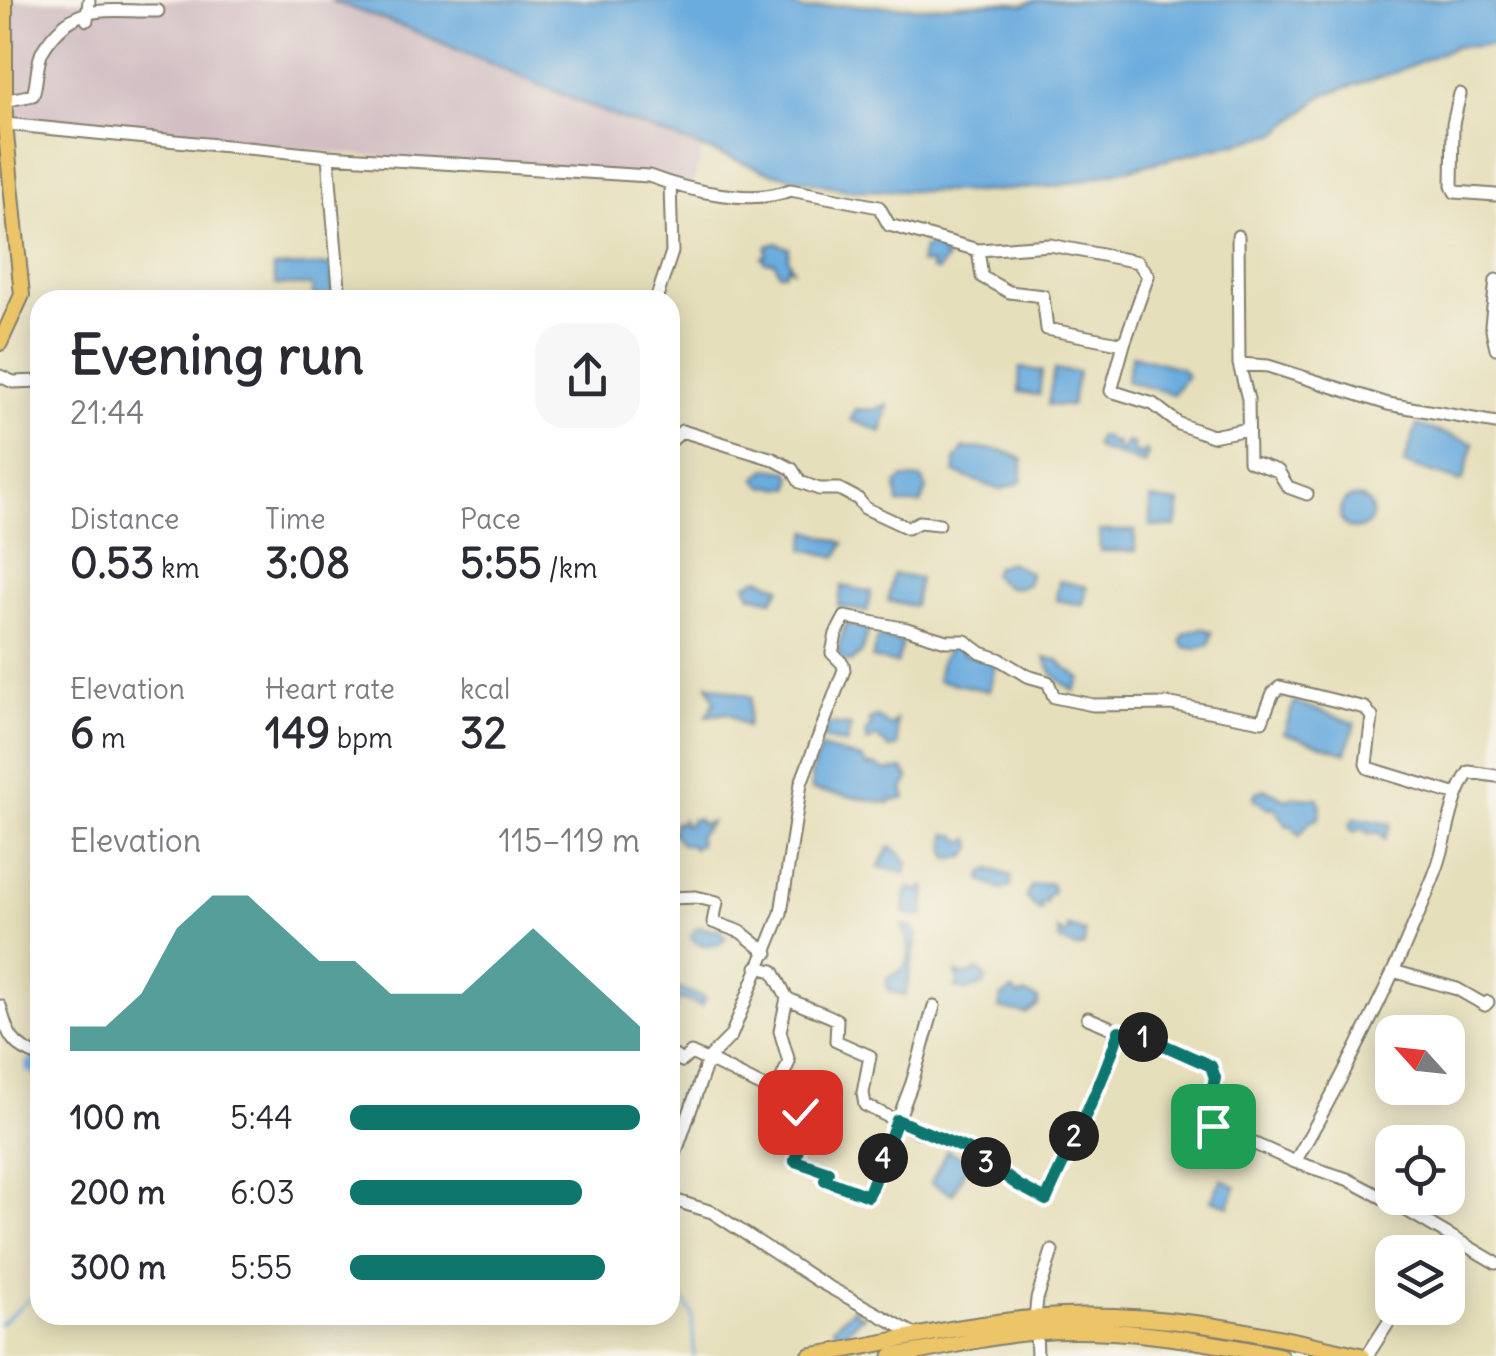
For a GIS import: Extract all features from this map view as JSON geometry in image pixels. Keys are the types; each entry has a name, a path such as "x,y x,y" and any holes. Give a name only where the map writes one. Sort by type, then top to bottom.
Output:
{"highway":[{"path":"892,1356 1036,1325 1187,1322 1365,1356"},
{"path":"1036,1325 1190,1338 1280,1356"},
{"path":"810,1356 923,1348"}],"main road":[{"path":"0,344 22,294 6,184 1,71 4,0"}],"street":[{"path":"4,101 33,95 41,52 74,14 88,9 158,11"},
{"path":"1460,94 1453,124 1454,192 1496,196"},
{"path":"5,124 328,156 648,176 670,184 734,195 778,195 790,190 878,206 889,225 978,250 1050,245 1138,262 1148,276 1111,391 1153,404 1179,424 1212,436 1248,429"},
{"path":"328,156 339,290"},
{"path":"659,290 672,252 670,184"},
{"path":"1238,236 1239,364 1248,399 1249,461 1278,471 1288,486 1307,494"},
{"path":"978,250 982,277 1009,292 1043,296 1047,329 1124,344"},
{"path":"1496,280 1491,326 1496,348"},
{"path":"1239,364 1268,366 1388,404 1496,423"},
{"path":"0,376 13,382 30,381"},
{"path":"680,434 740,448 792,469 800,482 819,489 839,489 858,498 865,508 908,528 919,522 939,524"},
{"path":"680,1141 707,1062 731,1036 781,913 801,783 844,670 832,654 845,617 850,615 946,642 965,641 1007,666 1048,682 1054,697 1094,705 1171,704 1262,721 1272,694 1280,687 1365,708 1372,718 1368,768 1457,795"},
{"path":"1296,1162 1335,1092 1393,971 1437,870 1457,795 1469,772 1496,776"},
{"path":"680,898 716,902 713,922 741,932 767,953"},
{"path":"757,966 774,971 787,998 812,1012 834,1017 836,1041 870,1056 862,1093 865,1105 969,1150 1046,1200 1078,1126 1104,1079 1119,1031"},
{"path":"1393,971 1457,990 1485,1005 1488,1002"},
{"path":"775,1093 788,1062 780,1032 787,998"},
{"path":"0,1006 12,1042 30,1052"},
{"path":"680,1060 690,1053 775,1093 782,1104 804,1116 795,1161 822,1169 828,1172 825,1180 868,1196 912,1083 934,1006"},
{"path":"1088,1018 1211,1066 1215,1078 1206,1122 1347,1180 1446,1235"},
{"path":"680,1202 712,1212 923,1348"},
{"path":"1465,1246 1496,1263"},
{"path":"1037,1356 1036,1299 1052,1251"},
{"path":"1365,1356 1386,1325"},
{"path":"1190,1338 1196,1356"}],"shaded area":[{"path":"13,0 329,0 407,28 613,116 704,148 691,191 657,174 612,179 7,121"}],"water":[{"path":"329,0 777,0 807,11 851,5 1023,5 1038,0 1496,0 1496,45 1454,47 1396,72 1325,94 1278,133 1058,186 976,192 848,190 769,172 613,116 407,28"},
{"path":"776,243 789,248 788,258 794,271 789,266 779,273 775,262 765,262 762,257 767,246"},
{"path":"936,245 946,259 938,271 931,270 932,264 920,263 923,248"},
{"path":"332,265 333,290 313,290 312,285 276,285 273,267"},
{"path":"1132,355 1181,368 1187,376 1173,394 1126,381"},
{"path":"1020,368 1042,371 1039,395 1019,392"},
{"path":"1054,370 1078,372 1071,406 1048,405"},
{"path":"888,405 882,432 851,420 855,409 873,410"},
{"path":"1417,425 1474,443 1462,482 1404,464"},
{"path":"1099,436 1110,443 1116,441 1116,448 1123,450 1127,442 1133,444 1134,452 1142,455 1145,450 1148,453 1144,464 1098,449 1095,445"},
{"path":"964,448 1001,450 1023,459 1021,482 1000,490 955,473 955,461"},
{"path":"768,468 788,471 791,488 762,486 756,478"},
{"path":"904,478 922,479 927,489 921,504 898,504 896,485"},
{"path":"1356,497 1368,501 1372,513 1368,525 1356,529 1344,525 1340,513 1344,501"},
{"path":"1150,499 1180,503 1176,527 1150,526"},
{"path":"808,531 844,543 837,557 804,549"},
{"path":"1099,531 1135,531 1135,551 1100,551"},
{"path":"1009,562 1030,573 1028,584 1008,586 992,574 996,567"},
{"path":"893,574 919,579 914,606 888,601"},
{"path":"759,578 781,587 772,600 751,595 746,584"},
{"path":"1059,581 1087,587 1083,605 1056,600"},
{"path":"842,586 871,592 867,612 838,606"},
{"path":"846,623 869,629 861,653 851,662 844,661 837,651"},
{"path":"1201,628 1212,632 1209,645 1197,649 1184,647 1184,634"},
{"path":"878,637 902,643 897,664 872,658"},
{"path":"952,644 962,644 963,654 996,662 989,691 937,680 941,660"},
{"path":"1045,658 1059,660 1081,678 1074,691 1054,676"},
{"path":"708,684 751,697 747,727 728,713 706,716 715,702"},
{"path":"1294,702 1355,723 1346,753 1284,733"},
{"path":"877,717 891,726 896,720 898,746 890,749 877,737 867,742 869,720"},
{"path":"827,724 851,726 846,744 823,739"},
{"path":"820,748 862,759 868,767 903,769 909,778 903,790 906,798 891,799 889,803 812,790 811,774"},
{"path":"1265,789 1288,800 1318,798 1319,818 1310,822 1299,836 1274,807 1267,808 1254,799 1255,793"},
{"path":"1355,818 1391,824 1385,839 1379,832 1369,834 1363,828 1353,832 1349,825"},
{"path":"682,819 684,825 699,819 700,824 711,822 699,835 699,845 692,848 680,843"},
{"path":"947,834 958,836 962,842 971,839 973,847 966,857 949,858"},
{"path":"890,847 902,854 908,864 905,873 879,867"},
{"path":"990,869 1011,876 1011,887 1001,890 981,880"},
{"path":"1048,883 1053,893 1047,896 1046,903 1040,903 1039,911 1026,897 1031,886"},
{"path":"911,888 920,891 926,888 923,917 904,913 906,892"},
{"path":"902,926 911,927 918,934 905,996 888,990 887,978 903,969 908,960 908,942"},
{"path":"1068,926 1085,932 1084,946 1076,948 1059,941 1058,930 1064,935"},
{"path":"698,927 721,931 726,937 718,945 701,945 691,935"},
{"path":"979,970 986,978 984,985 968,990 955,988 959,982 956,973 965,976"},
{"path":"680,989 705,998 702,1006 680,999"},
{"path":"1012,990 1019,996 1026,994 1038,999 1038,1005 1026,1014 999,1008 1001,998"},
{"path":"947,1150 969,1161 953,1194 931,1183"},
{"path":"1222,1179 1236,1187 1229,1206 1211,1200"},
{"path":"855,1307 857,1315 865,1314 845,1332 853,1336 852,1341 830,1342 836,1330 833,1327"}],"waterway":[{"path":"680,1295 692,1313 694,1356"},
{"path":"0,1324 30,1298"}],"route":[{"path":"800,1112 805,1121 795,1161 828,1172 825,1180 850,1190 868,1196 897,1120 969,1150 1046,1200 1078,1126 1104,1079 1119,1031 1211,1066 1215,1078 1206,1122 1213,1126"}]}
